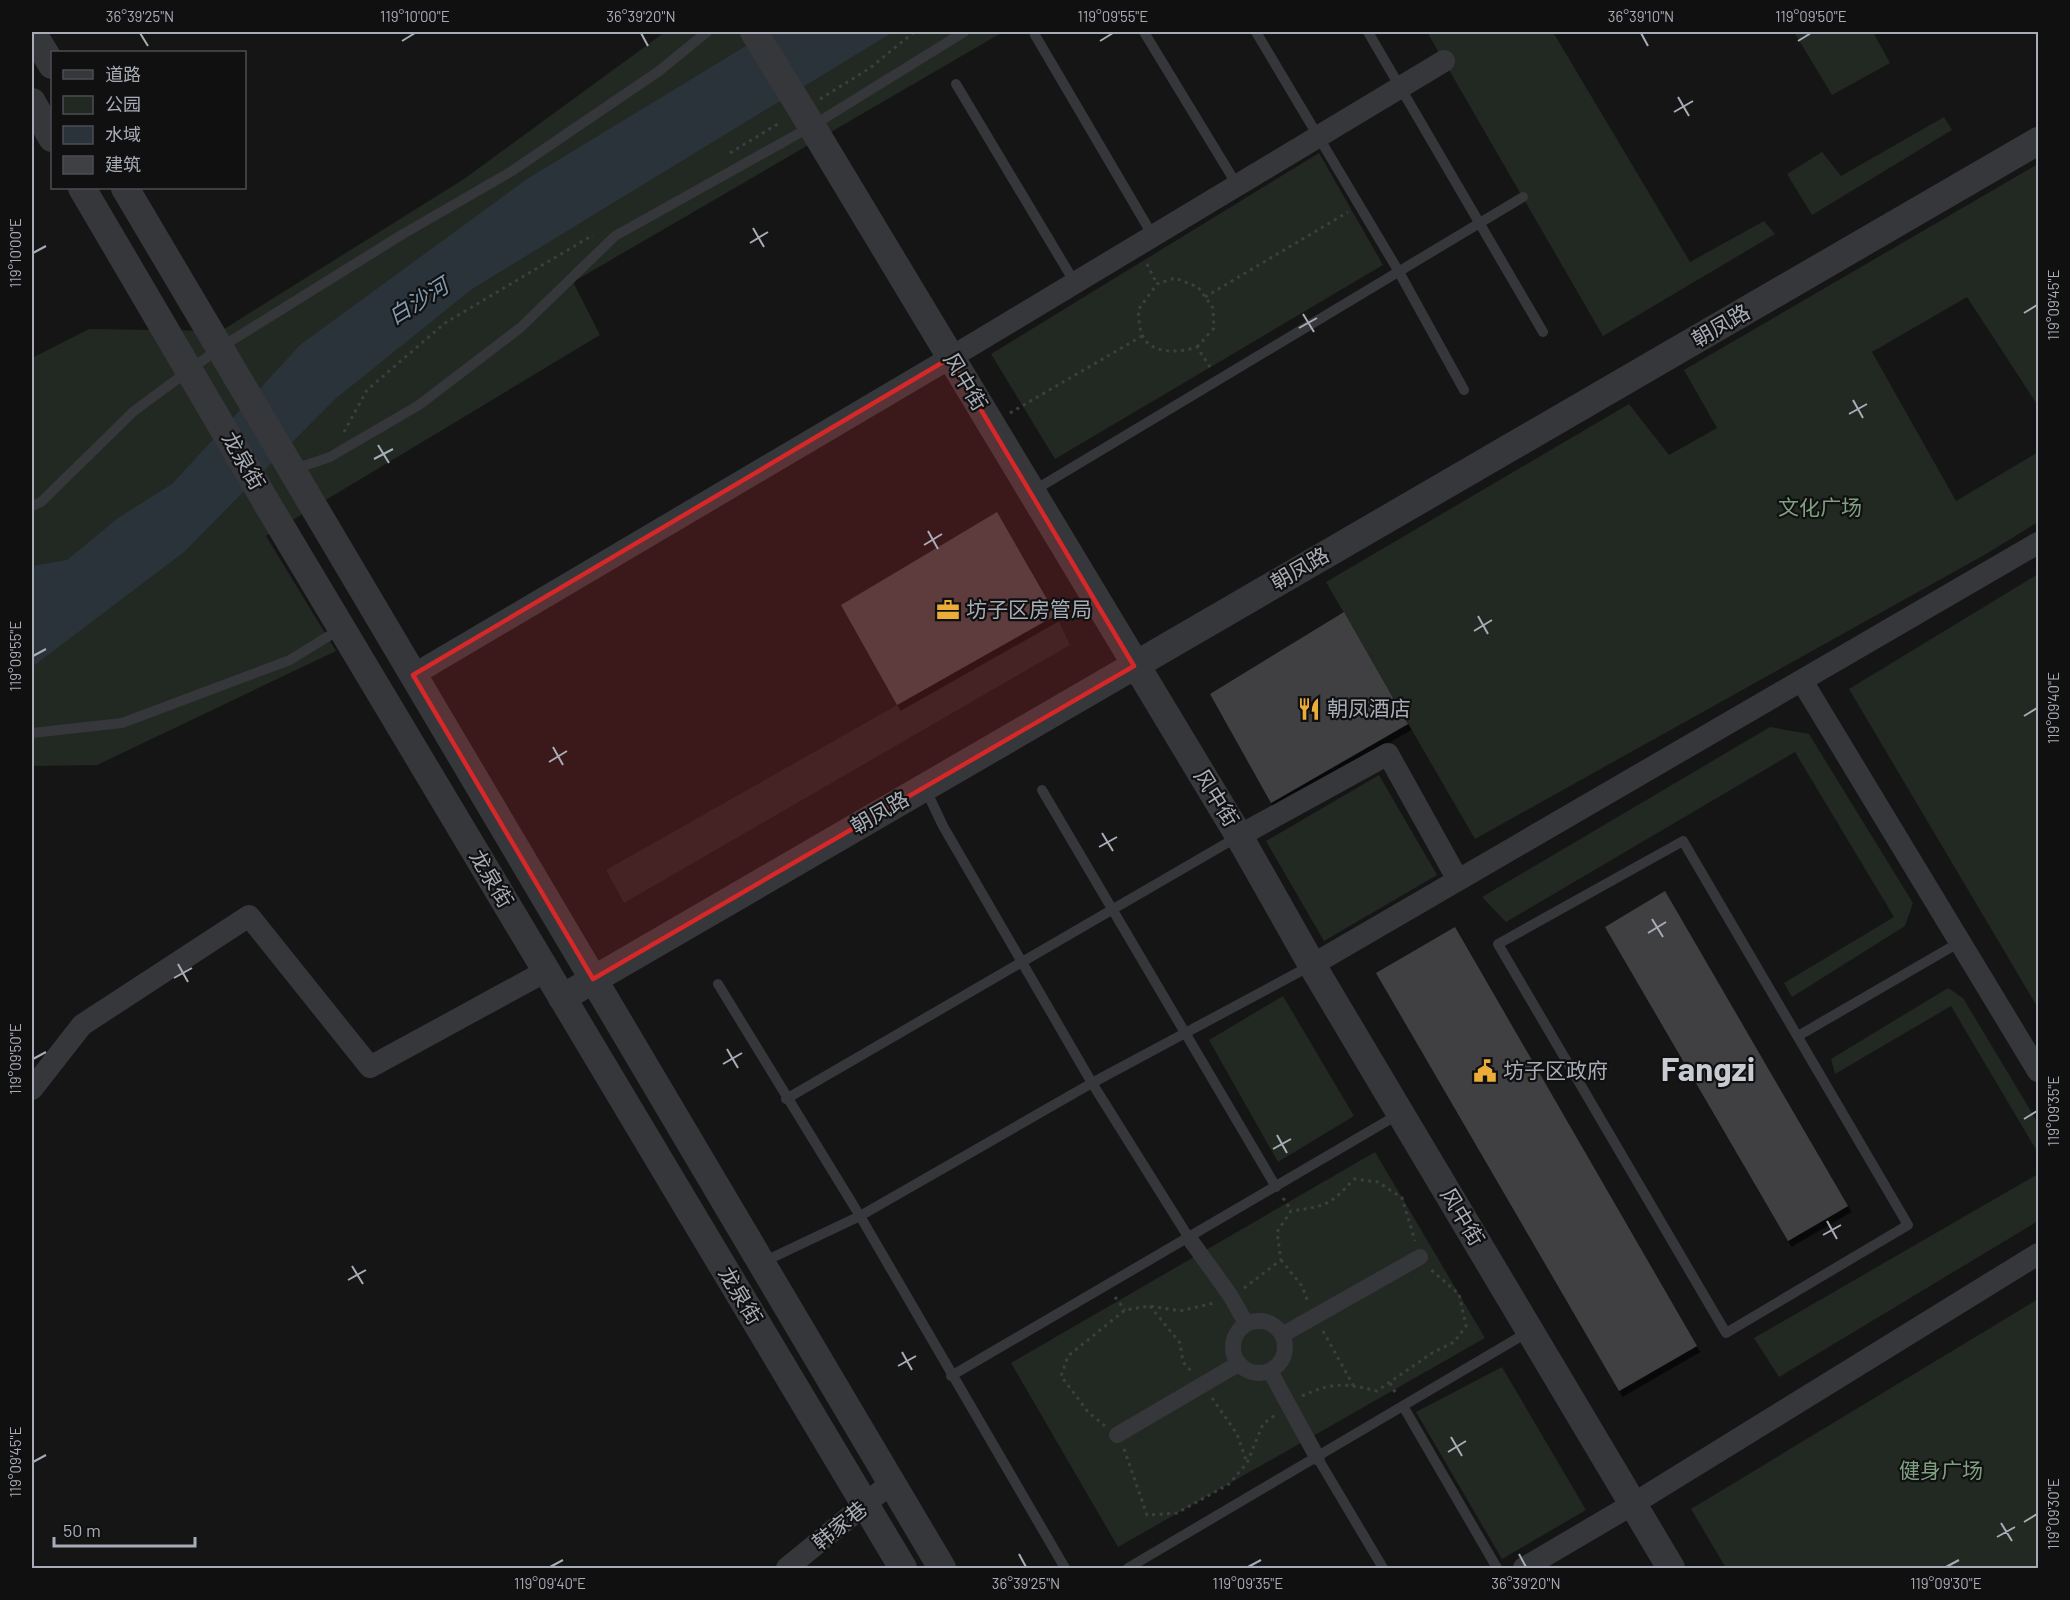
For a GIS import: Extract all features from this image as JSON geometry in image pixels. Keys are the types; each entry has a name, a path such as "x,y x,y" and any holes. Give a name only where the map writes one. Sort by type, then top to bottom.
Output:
{"street":[{"path":"32,32 51,64"},
{"name":"风中街","path":"754,32 1134,666 1239,836 1312,965 1671,1569"},
{"path":"413,675 950,358 1444,61"},
{"path":"32,102 51,136"},
{"name":"朝凤路","path":"562,998 2038,141"},
{"name":"龙泉街","path":"83,189 341,628 903,1569"},
{"name":"龙泉街","path":"126,189 942,1569"},
{"path":"1312,965 2038,543"},
{"path":"1802,681 2038,1071"},
{"path":"1239,836 1388,754 1458,880"},
{"path":"32,1089 82,1025 249,916 370,1067 546,971"},
{"path":"1189,1238 1230,1295 1246,1323"},
{"path":"1524,1569 2038,1254"},
{"path":"1282,1335 1420,1257"},
{"path":"1263,1321 1270,1323 1282,1335 1285,1352 1282,1359 1270,1371 1253,1373 1239,1364 1234,1357 1235,1334 1246,1323 1263,1321"},
{"path":"1117,1436 1239,1364"},
{"path":"1270,1371 1317,1457"},
{"name":"韩家巷","path":"787,1569 891,1483"}],"lane":[{"path":"32,506 41,502 134,411 190,370 227,357 403,234 512,171 659,70 707,32"},
{"path":"291,469 330,456 419,405 520,328 615,236 964,32"},
{"path":"1144,32 1237,185"},
{"path":"1256,32 1399,272 1464,390"},
{"path":"1368,32 1481,222 1543,332"},
{"path":"1035,35 1153,236"},
{"path":"956,84 1075,283"},
{"path":"1031,492 1218,382 1522,197"},
{"path":"32,733 122,723 290,660 341,628"},
{"path":"924,788 943,826 1092,1083 1189,1238"},
{"path":"1042,790 1276,1187"},
{"path":"786,1099 1239,836"},
{"path":"1683,841 1798,1036 1908,1225 1726,1333 1498,944 1683,841"},
{"path":"1798,1036 1960,942"},
{"path":"761,1263 860,1216 1092,1083 1312,965"},
{"path":"718,984 786,1099 860,1216 1065,1569"},
{"path":"951,1376 1400,1113"},
{"path":"1128,1569 1530,1331"},
{"path":"1403,1406 1497,1569"},
{"path":"1317,1457 1383,1569"}],"path":[{"path":"1205,297 1352,210"},
{"path":"1175,278 1198,287 1213,308 1214,328 1197,347 1181,352 1155,347 1142,336 1138,310 1157,284 1175,278"},
{"path":"990,425 1142,336"},
{"path":"1197,347 1218,382"}],"highlighted area":[{"path":"950,358 1134,666 593,979 413,675"}],"shaded area":[{"path":"1056,615 1070,645 624,903 606,870"}],"green space":[{"path":"665,32 1003,32 573,282 600,335 266,536 336,651 97,765 32,766 32,358 89,329 221,331 464,179"},
{"path":"1427,32 1553,32 1690,262 1764,221 1775,234 1603,336"},
{"path":"1794,32 1873,32 1890,63 1832,95"},
{"path":"1944,117 1952,130 1812,215 1787,174 1822,152 1841,176"},
{"path":"1319,153 1383,265 1055,459 991,354"},
{"name":"文化广场","path":"2038,164 2038,239 2036,241 2038,245 2038,406 1967,297 1872,352 1956,501 2038,452 2038,522 1986,554 1475,839 1326,582 1629,404 1669,455 1717,428 1684,370"},
{"path":"2038,574 2038,1008 1849,689"},
{"path":"1770,727 1809,734 1913,903 1905,926 1792,997 1784,983 1894,917 1795,752 1506,922 1482,897"},
{"path":"1379,775 1437,875 1324,941 1266,841"},
{"path":"1948,988 1963,998 2038,1123 2038,1153 1951,1006 1835,1074 1831,1059"},
{"path":"1283,996 1354,1116 1278,1162 1209,1040"},
{"path":"1375,1152 1485,1338 1118,1547 1011,1363"},
{"path":"2038,1174 2038,1221 1779,1377 1754,1338"},
{"name":"健身广场","path":"2038,1299 2038,1568 1726,1568 1691,1509"},
{"path":"1502,1367 1586,1510 1502,1559 1416,1412"}],"water":[{"name":"白沙河","path":"769,32 893,32 472,289 334,400 184,552 32,667 32,566 67,560 118,518 172,484 300,345 527,179"}],"building":[{"name":"坊子区房管局","path":"997,512 1056,615 897,705 841,605"},
{"name":"朝凤酒店","path":"1344,612 1408,724 1271,803 1210,694"},
{"path":"1665,891 1848,1206 1788,1241 1605,927"},
{"name":"坊子区政府","path":"1455,927 1697,1346 1619,1391 1376,973"}],"place":[{"name":"坊子区房管局","path":"948,610"},
{"name":"朝凤酒店","path":"1309,709"},
{"name":"坊子区政府","path":"1485,1071"}],"district":[{"name":"Fangzi","path":"1708,1069"}]}
